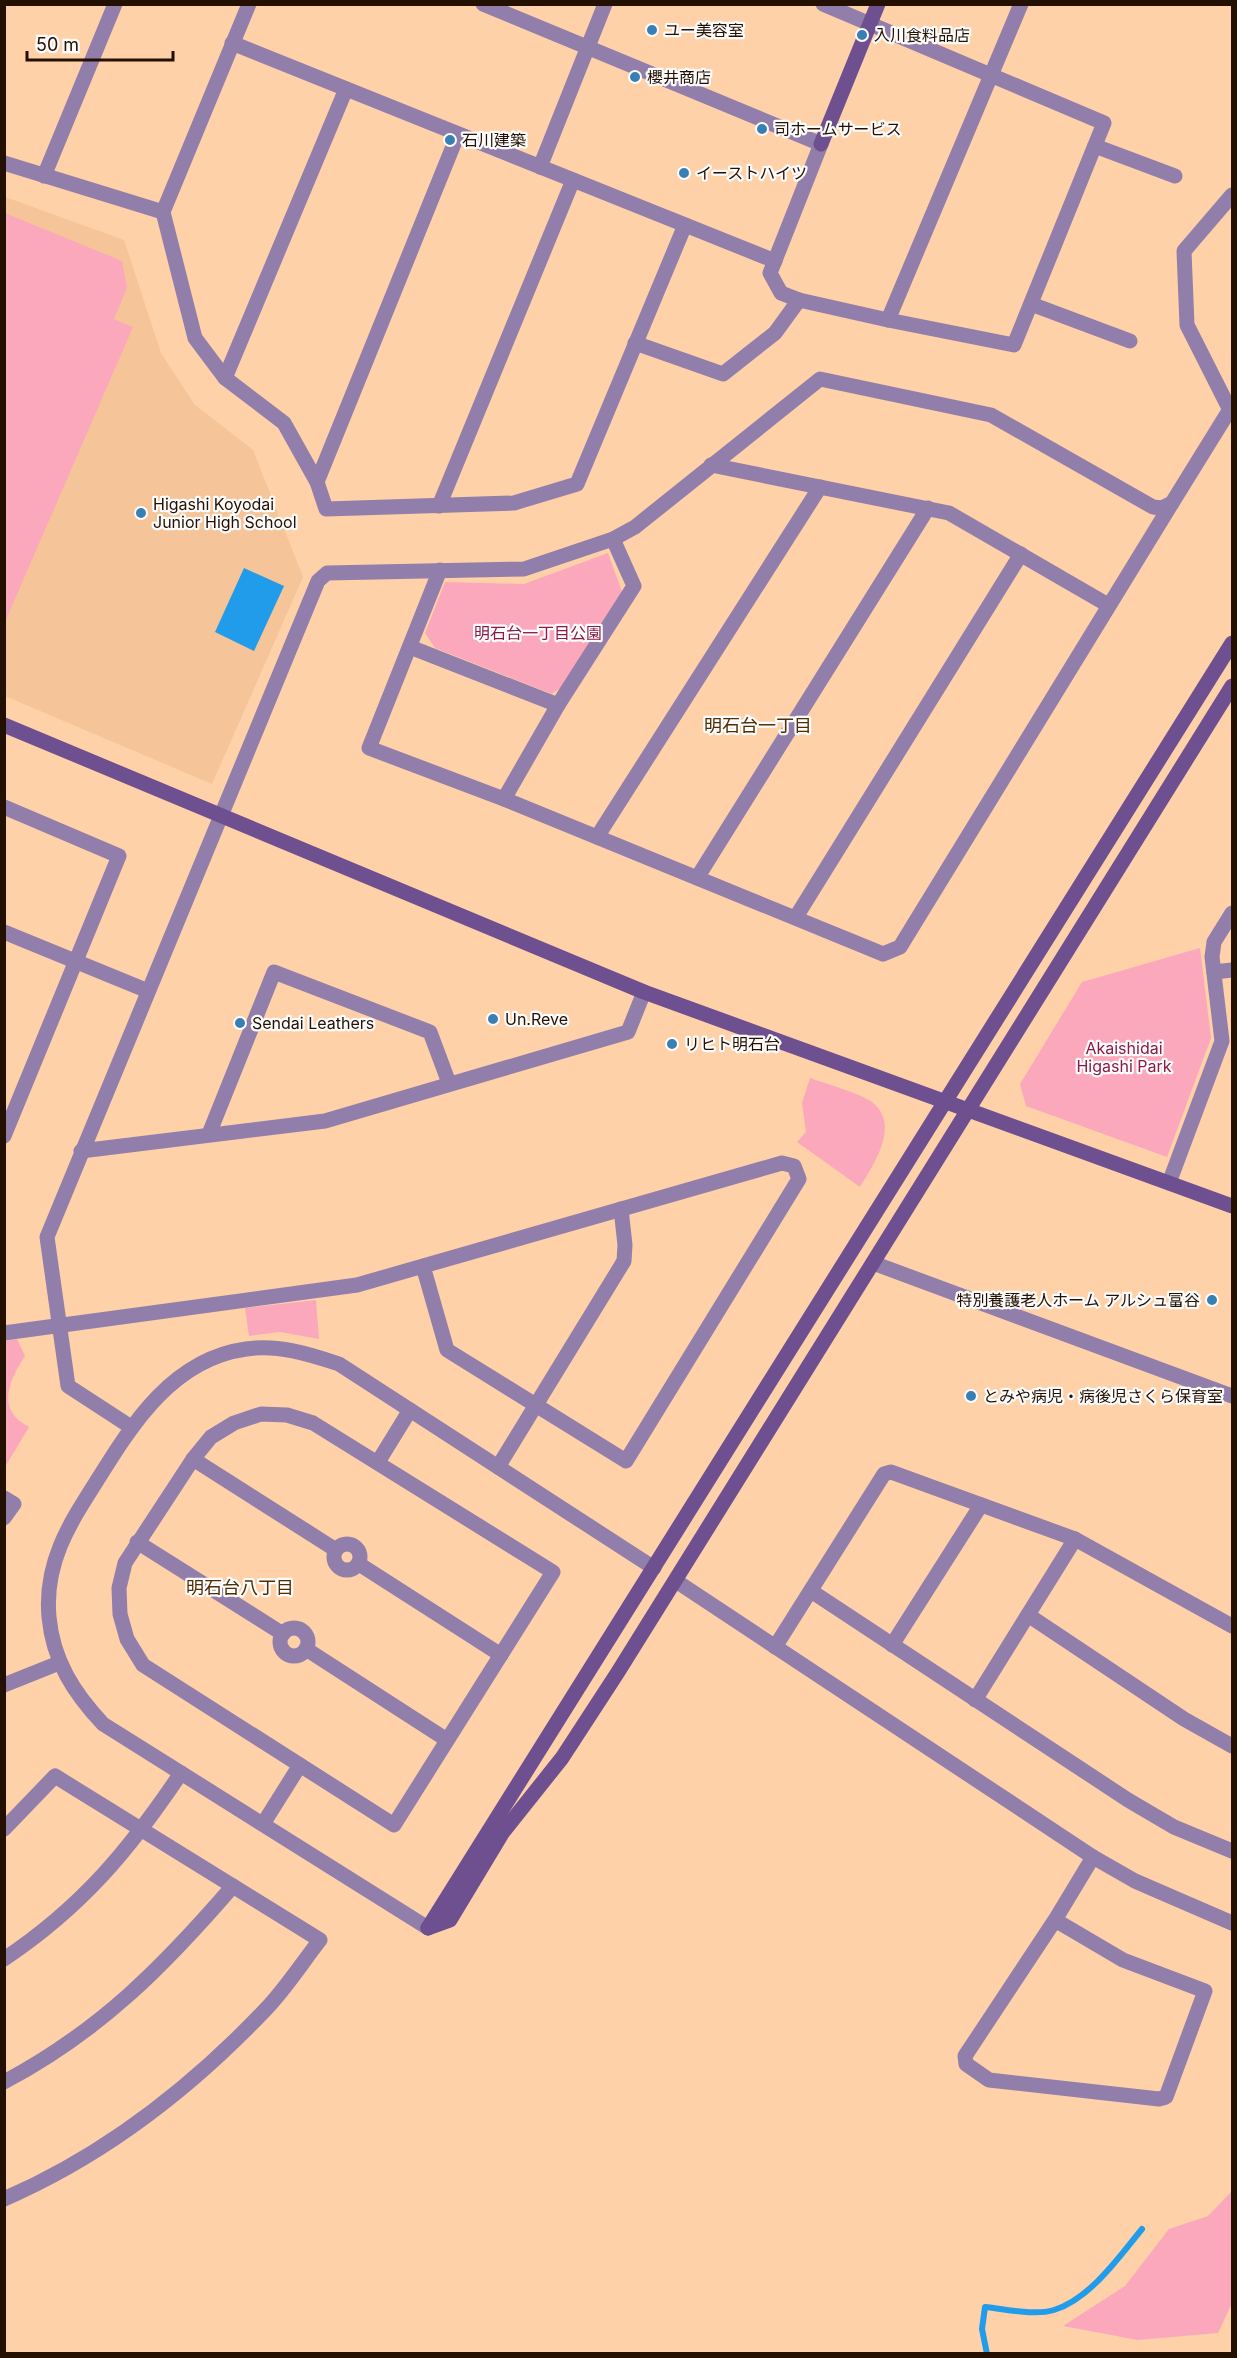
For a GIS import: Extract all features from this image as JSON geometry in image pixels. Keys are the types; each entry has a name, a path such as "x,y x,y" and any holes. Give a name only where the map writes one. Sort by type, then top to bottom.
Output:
{"street":[{"path":"44,176 115,4"},
{"path":"249,4 163,212 195,338 225,378 284,423 317,482 326,509 514,503 577,484 685,225"},
{"path":"483,4 821,144"},
{"path":"540,166 605,4"},
{"path":"823,4 870,24 991,75 1104,123 1014,345 799,300 781,292 770,273 821,144 870,24 878,4"},
{"path":"888,320 1021,4"},
{"path":"232,43 775,261"},
{"path":"225,378 346,89"},
{"path":"317,482 458,134"},
{"path":"1095,146 1175,176"},
{"path":"4,163 163,212"},
{"path":"439,506 573,180"},
{"path":"440,570 369,748 597,837 883,954 900,947 1231,408 1187,325 1184,251 1233,195"},
{"path":"635,343 723,374 775,333 799,300"},
{"path":"1030,304 1130,341"},
{"path":"131,1427 68,1386 47,1237 318,580 327,573 524,569 613,539 635,527 820,379 991,415 1153,507 1162,508 1172,503"},
{"path":"711,465 949,513 1108,605"},
{"path":"597,837 820,487"},
{"path":"697,878 928,508"},
{"path":"504,800 558,705 634,586 613,539"},
{"path":"796,917 1021,554"},
{"path":"428,1928 1233,643"},
{"path":"410,647 558,705"},
{"path":"428,1928 450,1920 502,1832 562,1758 676,1581 1233,686"},
{"path":"4,725 644,992 1233,1206"},
{"path":"4,807 120,856 4,1136"},
{"path":"1169,1183 1222,1041 1212,957 1215,942 1233,913"},
{"path":"4,932 148,991"},
{"path":"1214,972 1233,970"},
{"path":"209,1134 274,972 430,1032 449,1083"},
{"path":"81,1151 325,1121 628,1032 644,992"},
{"path":"4,1333 357,1284 782,1163 794,1166 799,1179 626,1461 447,1350 423,1266"},
{"path":"498,1467 624,1261 625,1245 621,1209"},
{"path":"873,1263 1233,1396"},
{"path":"428,1928 103,1724 77,1696 59,1662 49,1616 51,1571 64,1533 131,1427 152,1400 177,1379 209,1360 245,1348 277,1348 339,1364 654,1568"},
{"path":"378,1462 410,1410"},
{"path":"270,1414 287,1415 313,1423 553,1572 394,1825 143,1665 127,1639 119,1606 119,1588 125,1563 193,1458 211,1437 234,1423 270,1414"},
{"path":"193,1458 336,1550 334,1562 340,1569 352,1570 358,1564 501,1655"},
{"path":"775,1647 884,1474 891,1472 1075,1539 1233,1626"},
{"path":"4,1498 14,1504 4,1518"},
{"path":"892,1645 981,1505"},
{"path":"975,1700 1075,1539"},
{"path":"137,1542 283,1635 290,1629 299,1629 307,1640 306,1649 447,1740"},
{"path":"676,1581 1093,1857 1135,1881 1233,1923"},
{"path":"811,1590 1151,1814 1199,1839 1233,1851"},
{"path":"1028,1615 1184,1719 1233,1746"},
{"path":"4,1685 59,1662"},
{"path":"263,1824 300,1765"},
{"path":"4,1959 60,1917 103,1878 143,1830 181,1773"},
{"path":"4,1829 55,1776 320,1941 267,2007 197,2076 122,2133 46,2181 4,2199"},
{"path":"1056,1920 1123,1960 1205,1991 1166,2097 1159,2099 989,2080 966,2064 965,2056 1056,1920 1093,1857"},
{"path":"4,2082 33,2067 90,2028 145,1983 233,1886"}],"shaded area":[{"name":"Higashi Koyodai Junior High School","path":"5,197 124,240 161,353 194,404 253,450 303,577 212,784 5,696"}],"green space":[{"path":"5,213 122,261 127,288 114,319 133,327 5,622"},
{"name":"明石台一丁目公園","path":"608,553 622,592 568,683 552,694 435,648 425,633 445,582 524,584"},
{"name":"Akaishidai Higashi Park","path":"1200,948 1211,1038 1167,1157 1026,1106 1020,1084 1082,982"},
{"path":"810,1078 867,1099 880,1111 885,1133 878,1156 860,1187 797,1142 806,1132 802,1103"},
{"path":"316,1300 319,1339 280,1332 249,1336 245,1308"},
{"path":"17,1339 25,1356 13,1377 8,1400 15,1417 29,1427 5,1467 5,1341"},
{"path":"1232,2191 1232,2303 1218,2333 1138,2340 1063,2326 1125,2286 1169,2229 1208,2216"}],"water":[{"path":"244,568 284,586 254,651 215,632"}],"waterway":[{"path":"987,2354 982,2329 985,2307 1020,2312 1046,2312 1067,2305 1080,2297 1103,2276 1142,2229"}],"place":[{"name":"ユー美容室","path":"652,30"},
{"name":"入川食料品店","path":"862,35"},
{"name":"櫻井商店","path":"635,77"},
{"name":"司ホームサービス","path":"762,129"},
{"name":"石川建築","path":"450,140"},
{"name":"イーストハイツ","path":"684,173"},
{"name":"Higashi Koyodai Junior High School","path":"141,513"},
{"name":"Un.Reve","path":"493,1019"},
{"name":"Sendai Leathers","path":"240,1023"},
{"name":"リヒト明石台","path":"672,1044"},
{"name":"特別養護老人ホーム アルシュ富谷","path":"1212,1300"},
{"name":"とみや病児・病後児さくら保育室","path":"971,1396"}],"district":[{"name":"明石台一丁目","path":"758,725"},
{"name":"明石台八丁目","path":"240,1587"}]}
